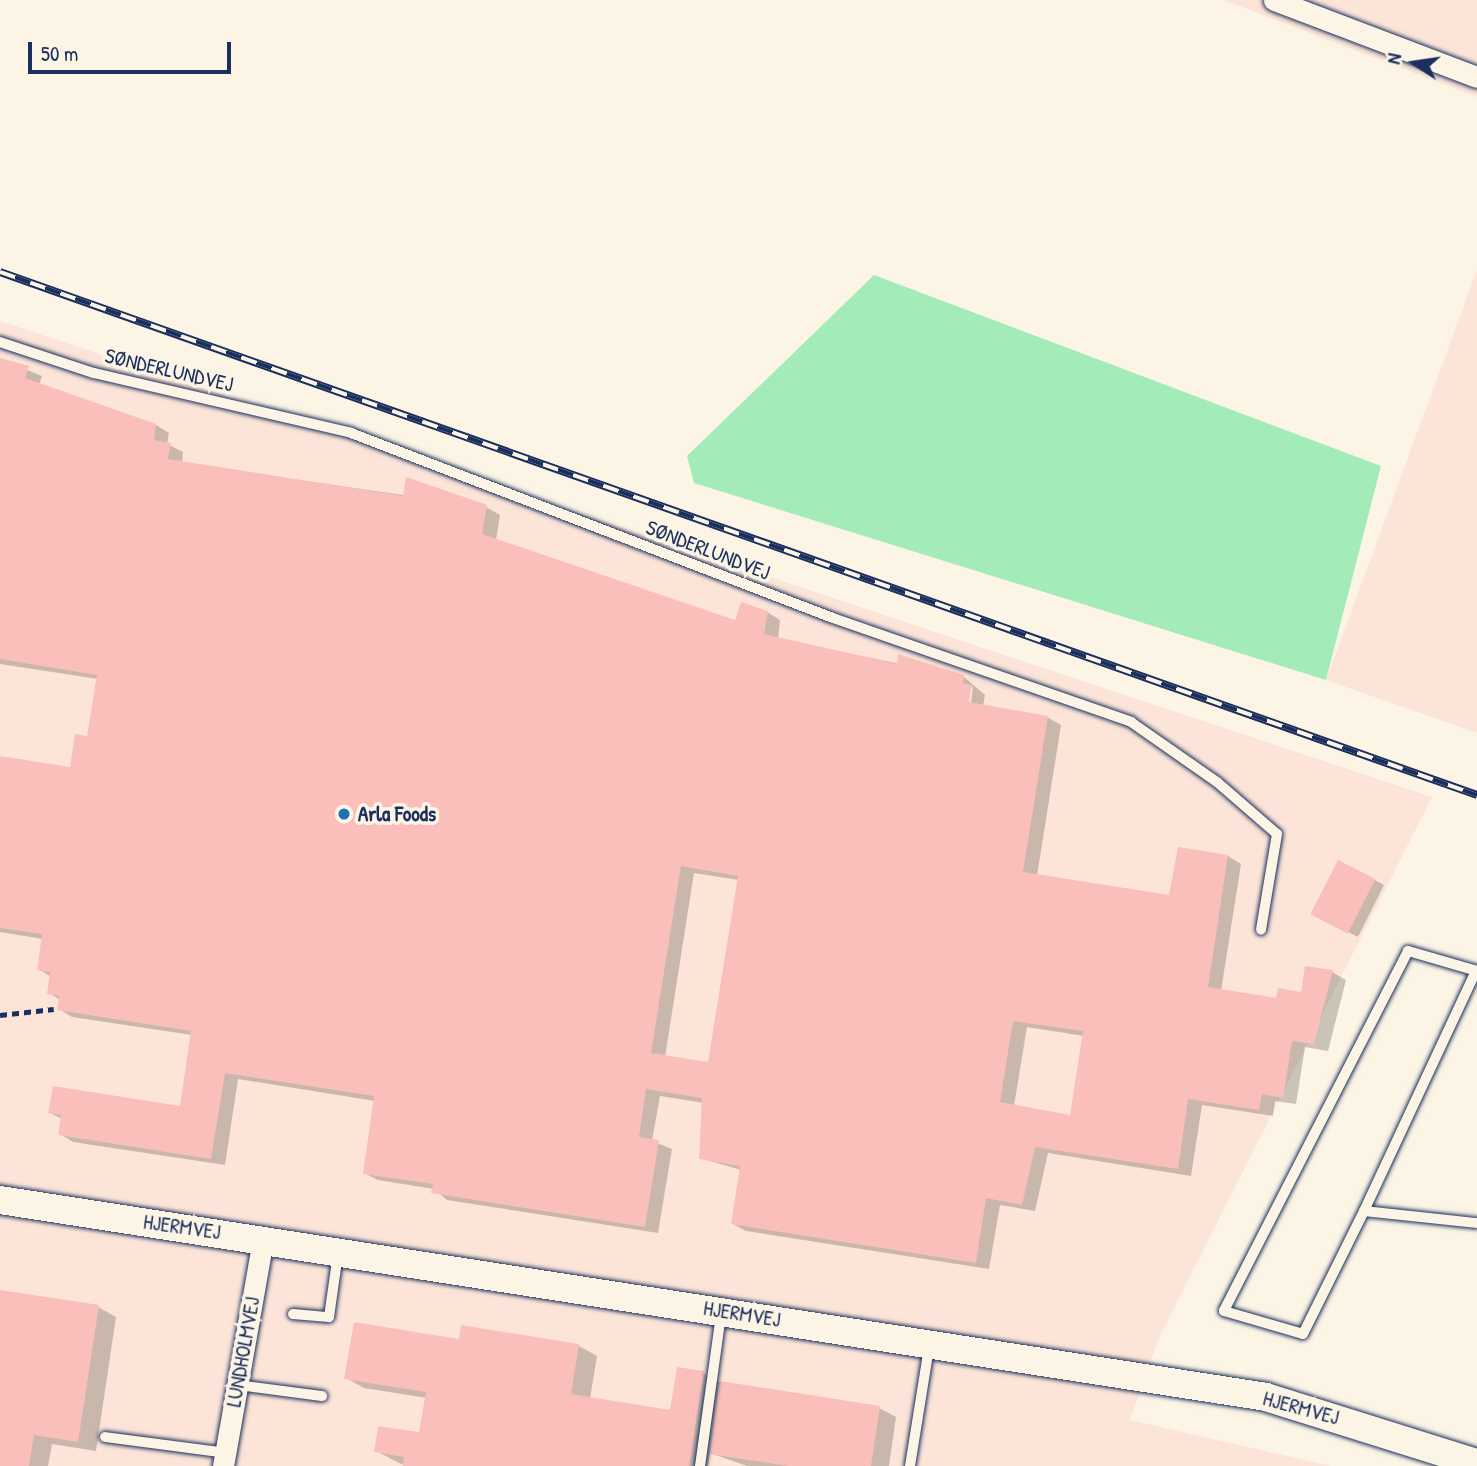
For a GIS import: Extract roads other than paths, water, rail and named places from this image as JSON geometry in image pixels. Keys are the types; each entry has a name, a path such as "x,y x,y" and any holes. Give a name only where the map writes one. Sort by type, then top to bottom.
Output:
{"street":[{"path":"1274,0 1477,76"},
{"name":"HJERMVEJ","path":"0,1200 1266,1397 1477,1463"},
{"name":"LUNDHOLMVEJ","path":"225,1459 263,1239"}],"lane":[{"name":"SØNDERLUNDVEJ","path":"0,342 94,373 351,433 833,618 1131,722 1217,782 1277,834 1261,930"},
{"path":"1408,951 1476,971 1364,1211 1303,1334 1224,1311 1408,951"},
{"path":"1364,1211 1477,1223"},
{"path":"293,1314 329,1317 339,1251"},
{"path":"699,1466 721,1311"},
{"path":"910,1466 930,1344"},
{"path":"238,1385 322,1396"},
{"path":"105,1437 225,1459"}],"railway":[{"path":"0,272 1477,795"}],"place":[{"name":"Arla Foods","path":"344,814"}]}
